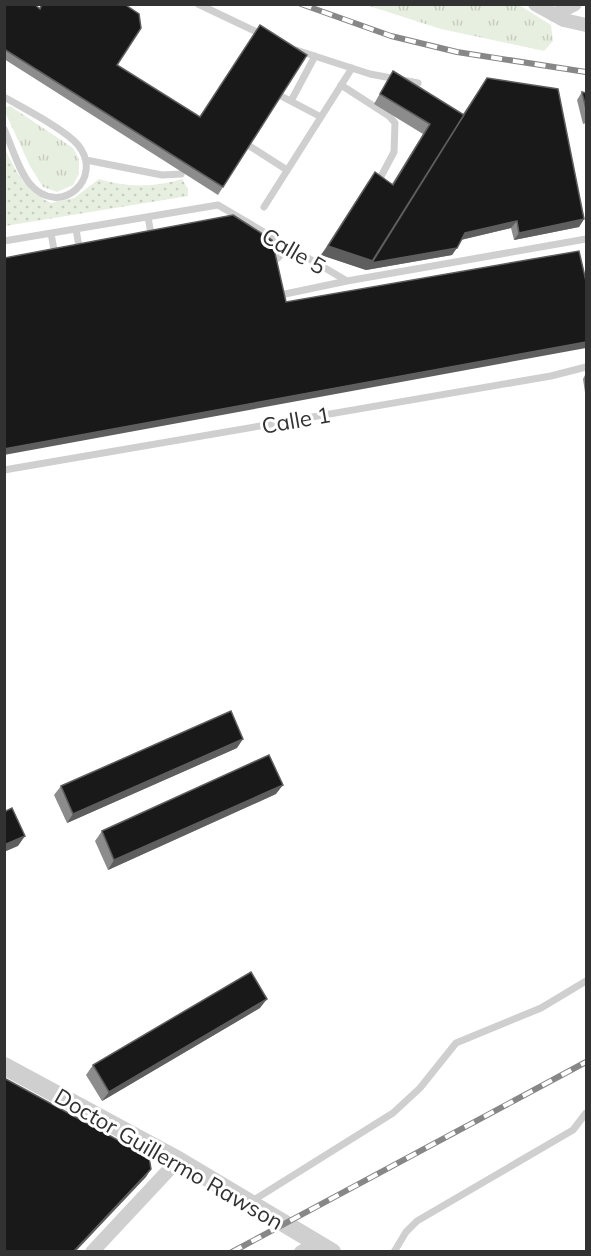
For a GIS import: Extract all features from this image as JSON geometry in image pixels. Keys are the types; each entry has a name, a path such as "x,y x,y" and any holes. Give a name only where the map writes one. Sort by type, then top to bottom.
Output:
{"street":[{"path":"535,4 573,24 586,26"},
{"path":"554,15 575,4"},
{"name":"Doctor Guillermo Rawson","path":"4,1066 178,1160 317,1249"},
{"path":"92,1251 178,1160"}],"lane":[{"path":"198,4 270,38"},
{"path":"290,47 352,68 418,83"},
{"path":"291,101 315,56"},
{"path":"264,207 352,68"},
{"path":"341,85 389,116 394,123 394,152 375,187"},
{"path":"281,96 321,117"},
{"path":"4,97 72,139 79,146 86,159 82,184 75,192 65,196 46,197 30,184 4,129"},
{"path":"248,144 287,170"},
{"path":"86,159 162,175 181,174"},
{"name":"Calle 5","path":"4,241 218,206 347,281 586,239"},
{"path":"148,217 151,234"},
{"path":"76,229 79,247"},
{"path":"51,233 54,250"},
{"path":"278,258 286,247"},
{"path":"285,294 347,281"},
{"name":"Calle 1","path":"4,470 551,376 586,367"},
{"path":"248,1204 393,1113 420,1088 456,1043 541,1008 586,981"},
{"path":"394,1251 406,1232 417,1221 573,1130 586,1113"}],"green space":[{"path":"366,5 519,5 551,25 553,41 544,51 441,29"},
{"path":"10,106 73,148 79,159 79,174 73,185 57,192 43,187 30,166 5,112 6,107"},
{"path":"4,147 17,173 28,187 51,203 74,198 99,179 120,184 141,185 162,184 182,179 188,189 188,196 5,226"}],"building":[{"path":"4,4 34,4 40,9 42,4 124,4 139,14 141,28 117,65 200,117 260,25 307,55 223,187 4,49"},
{"path":"393,71 464,115 373,261 328,246 375,172 393,185 430,124 380,94"},
{"path":"487,78 558,89 584,219 519,233 517,221 465,233 457,248 371,263"},
{"path":"582,92 586,93 586,109"},
{"path":"233,215 272,240 286,302 579,251 586,281 586,342 4,449 4,258"},
{"path":"231,711 243,739 73,814 61,786"},
{"path":"269,755 283,785 114,860 102,831"},
{"path":"12,808 25,836 4,845 4,812"},
{"path":"251,972 267,999 109,1092 93,1065"},
{"path":"4,1078 149,1157 151,1169 74,1251 4,1251"}],"railway":[{"path":"301,4 391,36 457,52 586,72"},
{"path":"232,1252 586,1062"}]}
